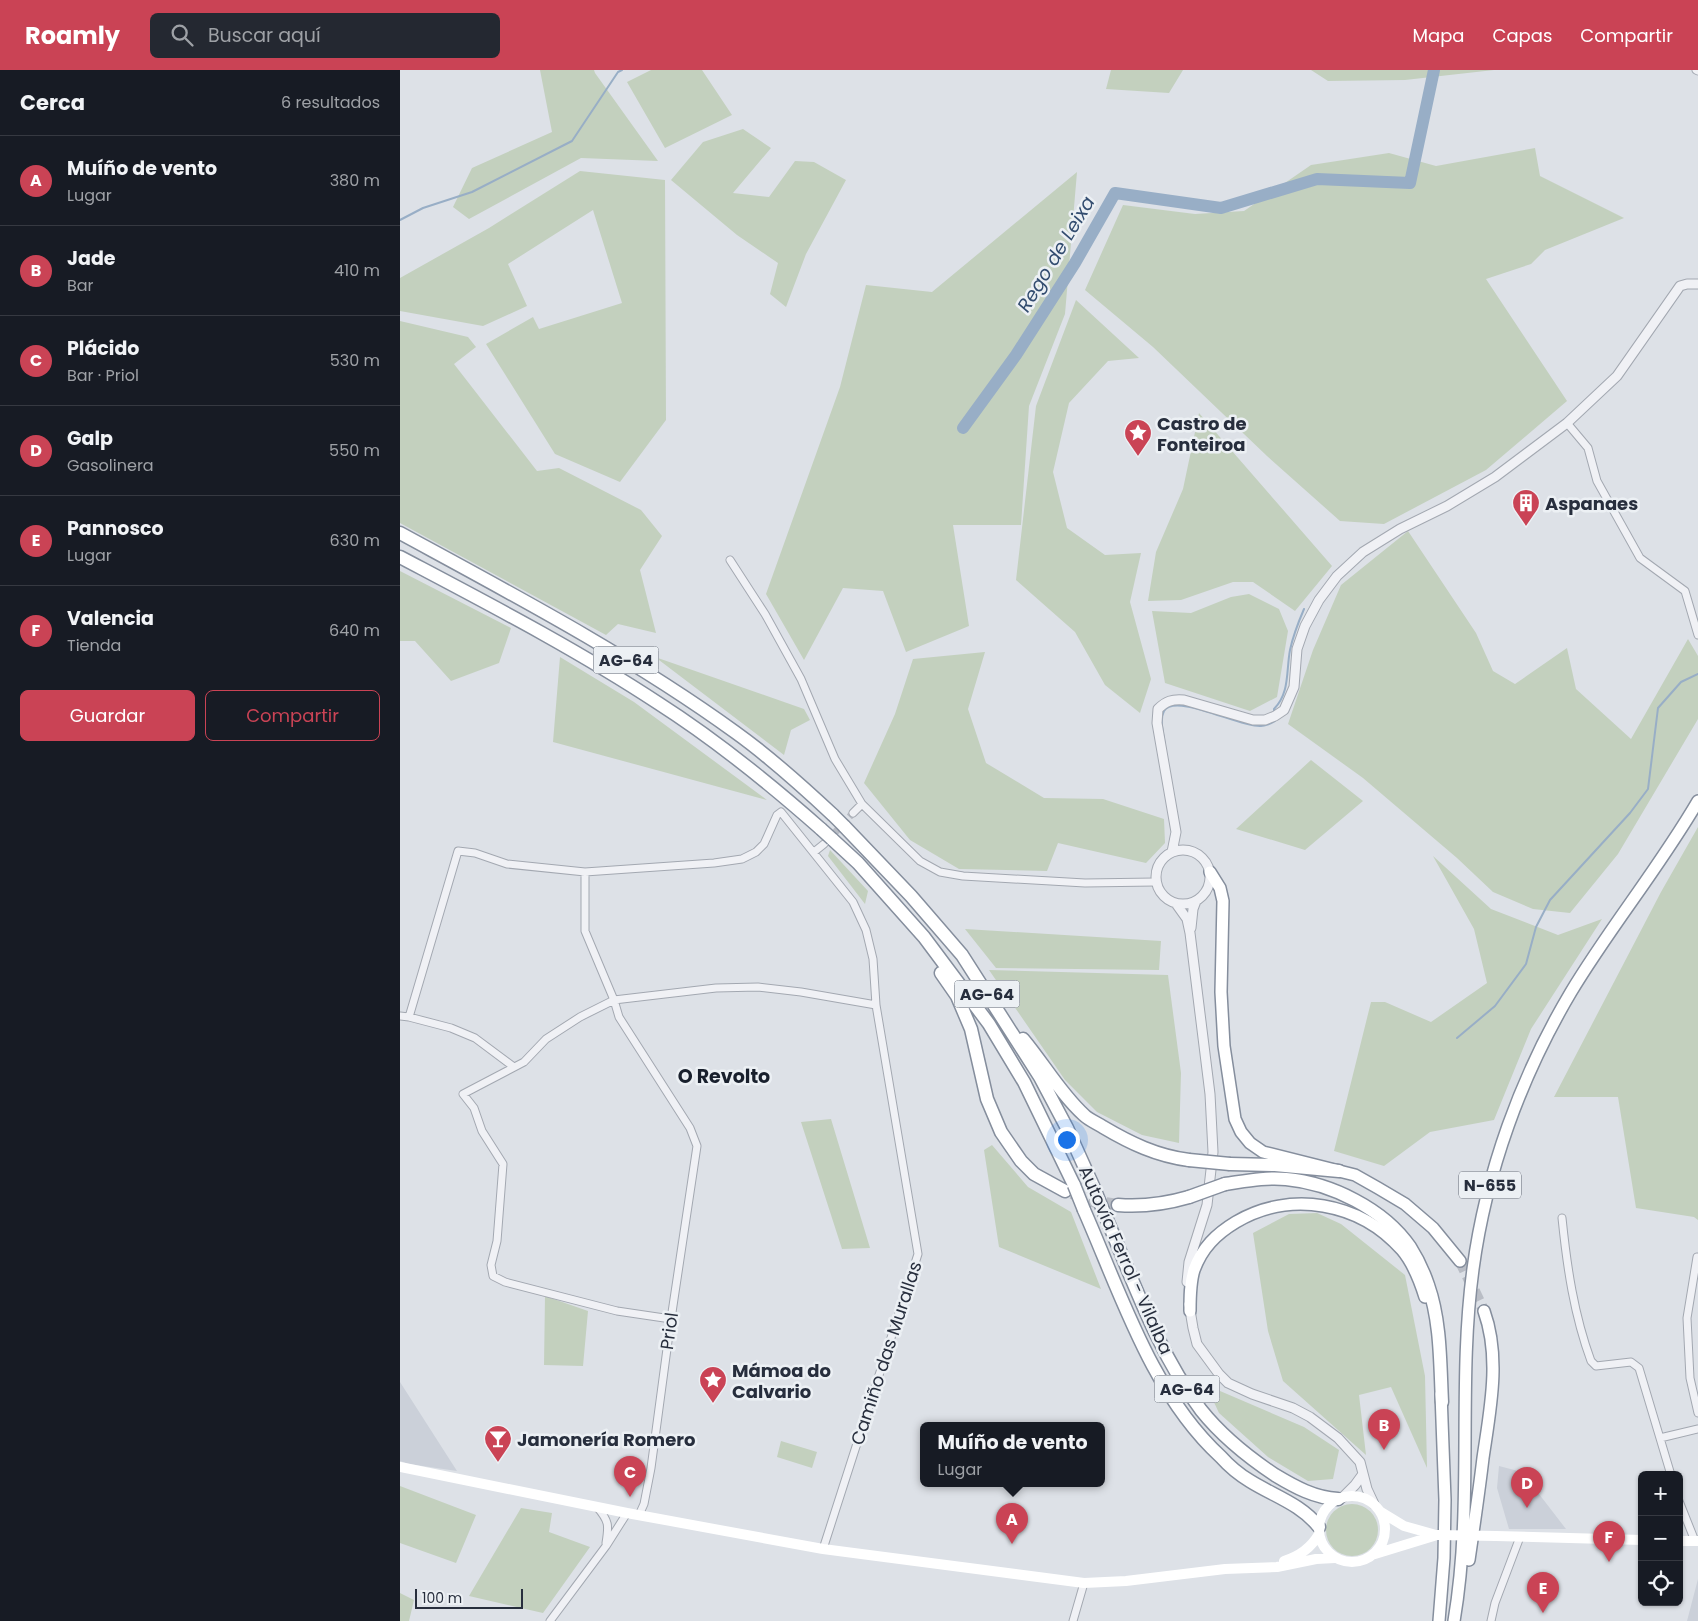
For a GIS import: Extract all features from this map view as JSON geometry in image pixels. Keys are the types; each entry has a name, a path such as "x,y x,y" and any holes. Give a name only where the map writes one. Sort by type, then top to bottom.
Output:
{"highway":[{"name":"Autovía Ferrol - Vilalba","path":"400,533 518,597 631,663 695,704 736,733 794,779 844,826 911,896 962,955 1040,1077 1067,1128 1148,1313 1177,1374 1202,1411 1228,1439 1263,1467 1312,1494 1328,1499 1340,1499"},
{"name":"Autovía Ferrol - Vilalba","path":"400,557 576,653 659,703 726,750 777,790 820,829 828,842 858,863 924,937 994,1032 1024,1082 1069,1188 1084,1210 1130,1319 1155,1369 1195,1431 1221,1458 1249,1481 1303,1511 1319,1530"},
{"name":"N-655","path":"1454,1621 1462,1565 1465,1521 1466,1356 1469,1307 1477,1247 1496,1166 1522,1091 1558,1015 1584,972 1660,862 1698,802"},
{"path":"1210,872 1220,888 1223,901 1221,992 1225,1054 1235,1119 1241,1132 1250,1143 1263,1152 1339,1170 1355,1176 1405,1204 1433,1228 1460,1261"},
{"path":"924,937 935,964 957,996 971,1029 986,1099 1001,1132 1021,1161 1034,1174 1069,1188"},
{"path":"988,995 1084,1116 1136,1146 1170,1158 1230,1164 1339,1170"},
{"path":"1118,1205 1158,1204 1225,1184 1260,1178 1307,1182 1363,1205 1381,1217 1410,1248 1428,1285 1437,1330 1442,1402 1445,1509 1444,1558 1439,1621"},
{"path":"1190,1312 1192,1280 1200,1256 1209,1242 1223,1230 1251,1213 1272,1207 1298,1204 1322,1205 1352,1214 1366,1221 1390,1238 1402,1250 1413,1266 1428,1306 1442,1402"},
{"path":"1458,1621 1466,1584 1492,1389 1492,1360 1488,1321 1484,1311"}],"main road":[{"path":"400,1467 597,1507 823,1549 1084,1583 1126,1581 1202,1571 1277,1567 1316,1559 1335,1558"},
{"path":"1247,1568 1279,1563 1295,1557 1309,1548 1319,1530 1325,1510 1340,1499 1358,1497 1377,1507 1404,1526 1437,1535 1638,1540"},
{"path":"1374,1555 1380,1548 1386,1529 1384,1520 1377,1507"},
{"path":"1319,1530 1322,1544 1335,1558 1342,1561 1360,1562 1374,1555 1437,1535"},
{"path":"1683,1541 1696,1541"}],"street":[{"path":"1190,851 1182,843 1176,832 1157,723 1158,709 1164,703 1173,699 1184,700 1253,720 1265,720 1284,710 1294,687 1297,649 1305,626 1319,600 1337,576 1363,552 1400,529 1447,506 1494,477 1567,423 1617,376 1680,286 1698,284"},
{"path":"1567,423 1588,448 1597,481 1640,558 1685,591 1698,635"},
{"path":"730,560 765,614 796,671 835,760 862,804 920,861 940,872 963,876 1085,883 1155,882"},
{"path":"853,813 862,804"},
{"name":"Camiño das Murallas","path":"585,872 714,863 742,859 756,852 764,844 777,815 781,812 853,902 866,930 873,959 876,1005 918,1254 823,1549"},
{"path":"1172,852 1176,832"},
{"path":"814,852 828,842"},
{"path":"409,1017 458,851 475,853 507,864 585,872 586,930 614,1000"},
{"path":"1190,851 1205,861 1210,872 1210,881 1208,889 1196,902 1187,905 1169,901 1162,896 1155,882 1158,864 1172,852 1190,851"},
{"path":"1190,933 1193,909 1196,902"},
{"path":"1177,904 1187,919 1190,933 1210,1094 1212,1152 1207,1205 1189,1262 1186,1285 1197,1344 1228,1383 1310,1416 1338,1438 1357,1456 1367,1489 1377,1507"},
{"path":"671,1319 617,1312 505,1282 493,1276 491,1265 498,1241 503,1164 482,1130 474,1108 463,1094 524,1062 546,1039 580,1017 614,1000 716,988 758,987 876,1005"},
{"name":"Priol","path":"614,1000 619,1017 690,1128 697,1146 651,1468 644,1504 639,1515"},
{"path":"400,1016 451,1028 475,1038 514,1067"},
{"path":"1562,1218 1566,1262 1578,1316 1591,1361 1596,1366 1631,1362 1639,1368 1670,1471"},
{"path":"1697,1257 1686,1318 1690,1378 1698,1413"},
{"path":"1660,1438 1698,1429"},
{"path":"1340,1499 1355,1485 1363,1474"},
{"path":"597,1507 607,1520 609,1530"},
{"path":"1683,1510 1696,1541"},
{"path":"606,1546 612,1518 623,1512"},
{"path":"550,1621 606,1546 623,1512"},
{"path":"1491,1621 1494,1603 1520,1537"},
{"path":"1073,1621 1084,1583"}],"shaded area":[{"path":"400,1382 457,1471 400,1461"},
{"path":"1499,1466 1522,1472 1566,1529 1509,1529 1497,1488"},
{"path":"1698,1579 1698,1621 1687,1621"}],"green space":[{"path":"540,70 594,70 658,161 581,158 469,219 453,207 472,168 552,132"},
{"path":"651,70 702,70 732,115 665,148 627,82"},
{"path":"1111,70 1183,70 1169,93 1106,89"},
{"path":"1311,70 1494,70 1405,80 1328,81"},
{"path":"743,129 771,148 733,193 769,197 795,161 814,162 846,180 806,254 786,307 770,294 778,263 737,235 671,180 703,142"},
{"path":"1535,148 1540,176 1624,218 1545,250 1531,264 1486,279 1567,401 1486,470 1384,524 1340,521 1267,456 1153,347 1085,290 1123,205 1195,214 1244,211 1311,165 1389,153 1436,166"},
{"path":"580,171 665,180 666,420 620,482 555,454 486,344 533,317 539,329 622,303 593,210 508,264 527,306 483,326 400,311 400,278 489,228"},
{"path":"1077,172 1065,314 1029,406 1021,525 953,525 969,626 906,652 883,591 843,588 804,660 766,594 840,387 866,285 932,292"},
{"path":"1076,300 1139,358 1108,361 1069,403 1053,472 1067,528 1105,555 1141,553 1130,602 1151,679 1140,713 1105,685 1075,632 1016,580 1036,406"},
{"path":"400,321 468,337 476,347 454,364 537,471 559,468 641,510 662,536 640,570 656,633 618,624 606,635 400,523"},
{"path":"1199,413 1332,566 1295,611 1253,582 1233,582 1181,600 1148,601 1156,552 1183,489"},
{"path":"1408,531 1476,633 1493,671 1515,684 1567,648 1576,689 1631,739 1688,639 1698,656 1698,719 1618,854 1570,913 1533,909 1493,892 1457,858 1363,778 1288,724 1313,650 1341,585"},
{"path":"400,571 511,628 499,663 451,681 415,641 400,641"},
{"path":"1249,594 1279,609 1288,631 1277,697 1250,711 1165,683 1152,611 1191,613 1231,597"},
{"path":"985,652 968,709 986,763 1044,798 1103,799 1164,819 1165,843 1146,863 1058,843 1047,871 959,869 910,840 864,783 895,714 913,659"},
{"path":"560,657 634,702 767,800 553,742"},
{"path":"655,657 804,709 810,720 791,730 784,755"},
{"path":"1311,760 1363,801 1305,850 1236,829"},
{"path":"1698,827 1698,1220 1694,1217 1636,1208 1618,1097 1554,1097 1661,892"},
{"path":"830,850 868,891 865,904 828,856"},
{"path":"1433,856 1491,909 1558,935 1602,919 1531,1029 1494,1120 1430,1132 1384,1166 1334,1151 1371,1002 1385,1002 1431,1022 1487,983 1474,929"},
{"path":"965,929 1161,941 1159,970 996,968"},
{"path":"989,970 1168,975 1181,1073 1179,1143 1142,1135 1097,1112 1065,1080"},
{"path":"831,1119 870,1248 842,1249 801,1122"},
{"path":"992,1145 1028,1187 1071,1212 1101,1289 999,1247 984,1150"},
{"path":"1317,1213 1341,1224 1405,1275 1425,1376 1427,1468 1391,1387 1359,1395 1366,1455 1283,1381 1268,1331 1253,1233 1289,1214"},
{"path":"545,1296 588,1311 583,1366 544,1365"},
{"path":"1206,1385 1304,1427 1339,1450 1333,1479 1308,1481 1268,1457 1219,1413"},
{"path":"781,1441 817,1452 812,1468 777,1457"},
{"path":"400,1486 476,1515 456,1563 400,1543"},
{"path":"1352,1504 1366,1508 1374,1516 1378,1530 1374,1544 1366,1552 1352,1556 1338,1552 1330,1544 1326,1530 1330,1516 1338,1508"},
{"path":"521,1508 552,1513 549,1532 590,1547 543,1613 469,1596"},
{"path":"400,1593 414,1600 409,1621 400,1621"}],"waterway":[{"path":"400,220 423,208 472,192 572,141 618,72 622,70"},
{"name":"Rego de Leixa","path":"963,428 1016,355 1075,263 1115,193 1221,208 1317,179 1410,183 1434,70"},
{"path":"1274,713 1274,709 1283,696 1291,645 1304,609"},
{"path":"1457,1038 1495,1006 1526,964 1536,927 1550,900 1630,813 1648,789 1658,708 1681,682 1698,674"},
{"path":"1165,746 1162,719 1164,711 1171,706 1194,708 1252,725 1263,726 1275,721"}],"tunnel":[{"path":"828,840 853,813"},
{"path":"1072,1193 1091,1201 1118,1205"},
{"path":"1460,1261 1484,1311"}],"place":[{"name":"Castro de Fonteiroa","path":"1138,457"},
{"name":"Aspanaes","path":"1526,527"},
{"name":"Mámoa do Calvario","path":"713,1404"},
{"name":"Jade","path":"1384,1450"},
{"name":"Jamonería Romero","path":"498,1463"},
{"name":"Plácido","path":"630,1497"},
{"name":"Galp","path":"1527,1508"},
{"name":"Muíño de vento","path":"1012,1544"},
{"name":"Valencia","path":"1609,1562"},
{"name":"Pannosco","path":"1543,1613"}],"district":[{"name":"O Revolto","path":"724,1076"}]}
